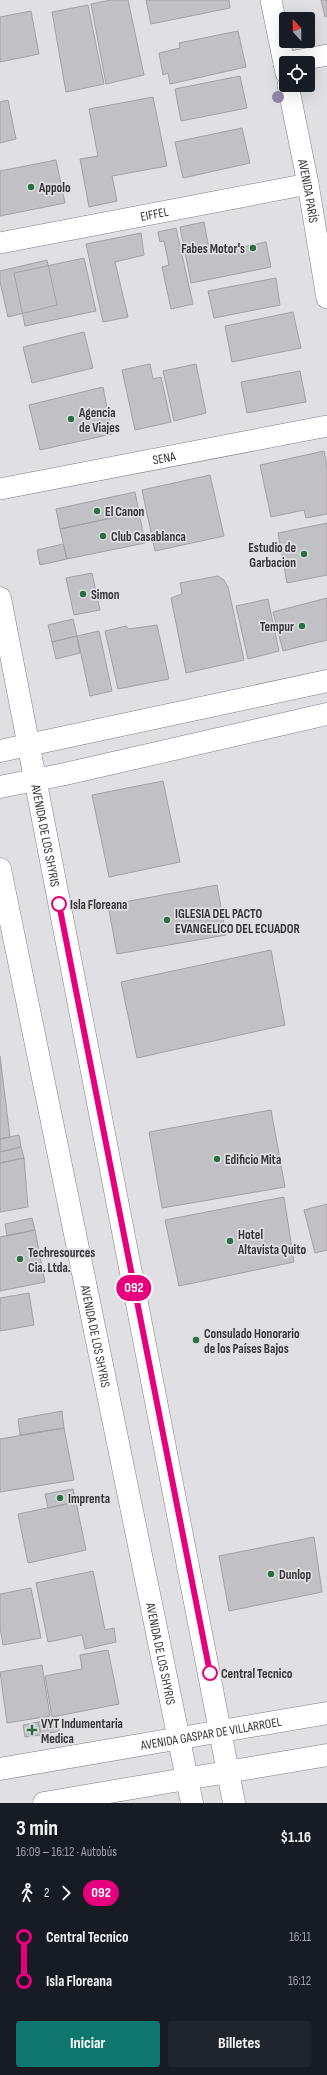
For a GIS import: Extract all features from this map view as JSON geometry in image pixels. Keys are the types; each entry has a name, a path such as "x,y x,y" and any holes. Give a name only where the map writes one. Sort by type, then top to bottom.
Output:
{"main road":[{"name":"AVENIDA DE LOS SHYRIS","path":"0,598 234,1803"},
{"path":"0,750 327,681"},
{"path":"0,786 36,780 327,714"},
{"name":"AVENIDA DE LOS SHYRIS","path":"0,869 192,1803"},
{"name":"AVENIDA GASPAR DE VILLARROEL","path":"0,1769 327,1713"},
{"path":"44,1803 327,1755"}],"street":[{"path":"271,0 283,56"},
{"path":"315,59 327,55"},
{"name":"AVENIDA PARÍS","path":"289,92 308,184 327,298"},
{"name":"EIFFEL","path":"0,243 308,184"},
{"name":"SENA","path":"0,489 327,426"}],"building":[{"path":"111,0 128,0 144,75 106,84 91,4"},
{"path":"146,0 229,0 230,8 151,24"},
{"path":"321,0 327,0 327,16 325,17"},
{"path":"88,5 104,84 66,92 52,12"},
{"path":"31,11 39,54 0,62 0,17"},
{"path":"238,31 246,67 170,84 168,73 163,75 159,53 180,48 179,43"},
{"path":"240,76 247,108 181,121 175,89"},
{"path":"153,97 167,166 112,176 117,201 89,207 80,159 98,156 89,109"},
{"path":"8,100 16,139 0,143 0,102"},
{"path":"242,128 250,163 183,178 175,142"},
{"name":"Appolo","path":"56,160 65,203 0,216 0,171"},
{"name":"Fabes Motor's","path":"204,222 210,254 266,242 271,267 191,283 180,227"},
{"path":"176,228 193,304 171,309 162,267 169,265 164,241 160,242 158,232"},
{"path":"141,233 144,255 115,262 128,317 103,322 86,244"},
{"path":"84,258 96,311 25,326 14,273"},
{"path":"47,260 57,305 8,317 0,282 0,271"},
{"path":"276,278 280,305 214,318 208,291"},
{"path":"293,312 301,348 232,362 225,326"},
{"path":"84,332 93,368 32,383 23,347"},
{"path":"150,364 153,379 161,377 171,422 135,430 122,370"},
{"path":"196,364 206,413 174,421 163,371"},
{"path":"300,371 306,402 247,413 241,382"},
{"name":"Agencia de Viajes","path":"103,387 112,434 40,450 29,405"},
{"path":"324,451 327,466 327,514 306,518 304,510 271,517 260,465"},
{"path":"210,475 224,536 155,551 142,490"},
{"name":"El Canon","path":"135,492 139,512 60,529 56,509"},
{"name":"Club Casablanca","path":"139,512 145,543 67,559 60,529"},
{"name":"Estudio de Garbacion","path":"327,523 327,575 287,583 278,533"},
{"path":"63,544 67,559 40,565 37,550"},
{"name":"Simon","path":"92,573 100,610 74,615 66,578"},
{"path":"218,576 224,580 228,587 244,660 186,673 171,598 182,594 180,583"},
{"name":"Tempur","path":"327,598 327,640 283,651 273,612"},
{"path":"268,599 279,651 248,659 236,606"},
{"path":"73,619 77,636 52,642 48,625"},
{"path":"157,625 169,679 118,689 105,631 126,626 129,629"},
{"path":"99,631 112,691 90,696 77,636"},
{"path":"77,636 80,653 56,659 52,642"},
{"path":"163,781 180,862 109,877 92,795"},
{"name":"IGLESIA DEL PACTO EVANGELICO DEL ECUADOR","path":"217,885 226,935 117,954 108,905"},
{"path":"271,950 285,1025 137,1058 121,982"},
{"path":"0,1056 10,1137 0,1139"},
{"name":"Edificio Mita","path":"271,1110 285,1187 162,1208 149,1132"},
{"path":"19,1135 21,1147 0,1152 0,1139"},
{"path":"21,1147 24,1158 0,1163 0,1152"},
{"path":"24,1158 28,1207 0,1212 0,1163"},
{"name":"Hotel Altavista Quito","path":"284,1197 294,1262 179,1286 165,1220"},
{"path":"327,1204 327,1250 315,1253 304,1210"},
{"path":"32,1218 35,1230 7,1236 5,1224"},
{"name":"Techresources Cia. Ltda.","path":"35,1230 45,1282 0,1291 0,1237"},
{"path":"29,1293 34,1325 0,1331 0,1298"},
{"path":"62,1411 64,1428 20,1435 18,1419"},
{"path":"64,1428 74,1480 0,1492 0,1439"},
{"name":"Imprenta","path":"73,1489 76,1502 48,1508 45,1494"},
{"path":"76,1502 86,1550 28,1563 18,1514"},
{"name":"Dunlop","path":"314,1537 322,1592 229,1611 219,1556"},
{"path":"93,1571 105,1630 114,1628 116,1642 85,1649 82,1635 48,1642 36,1583"},
{"path":"31,1588 41,1638 3,1645 0,1627 0,1594"},
{"path":"108,1650 119,1704 52,1717 45,1676 82,1669 80,1655"},
{"path":"42,1665 50,1716 7,1723 0,1672"},
{"path":"57,1718 59,1731 41,1735 38,1722"},
{"name":"VYT Indumentaria Medica","path":"38,1722 41,1735 25,1737 23,1725"}],"bus line":[{"name":"092","path":"59,904 210,1673"}],"place":[{"name":"Appolo","path":"31,187"},
{"name":"Fabes Motor's","path":"253,248"},
{"name":"Agencia de Viajes","path":"71,419"},
{"name":"El Canon","path":"97,511"},
{"name":"Club Casablanca","path":"103,536"},
{"name":"Estudio de Garbacion","path":"304,554"},
{"name":"Simon","path":"83,594"},
{"name":"Tempur","path":"302,626"},
{"name":"Isla Floreana","path":"59,904"},
{"name":"IGLESIA DEL PACTO EVANGELICO DEL ECUADOR","path":"167,920"},
{"name":"Edificio Mita","path":"217,1159"},
{"name":"Hotel Altavista Quito","path":"230,1241"},
{"name":"Techresources Cia. Ltda.","path":"20,1259"},
{"name":"Consulado Honorario de los Países Bajos","path":"196,1340"},
{"name":"Imprenta","path":"60,1498"},
{"name":"Dunlop","path":"271,1574"},
{"name":"Central Tecnico","path":"210,1673"},
{"name":"VYT Indumentaria Medica","path":"32,1730"}]}
